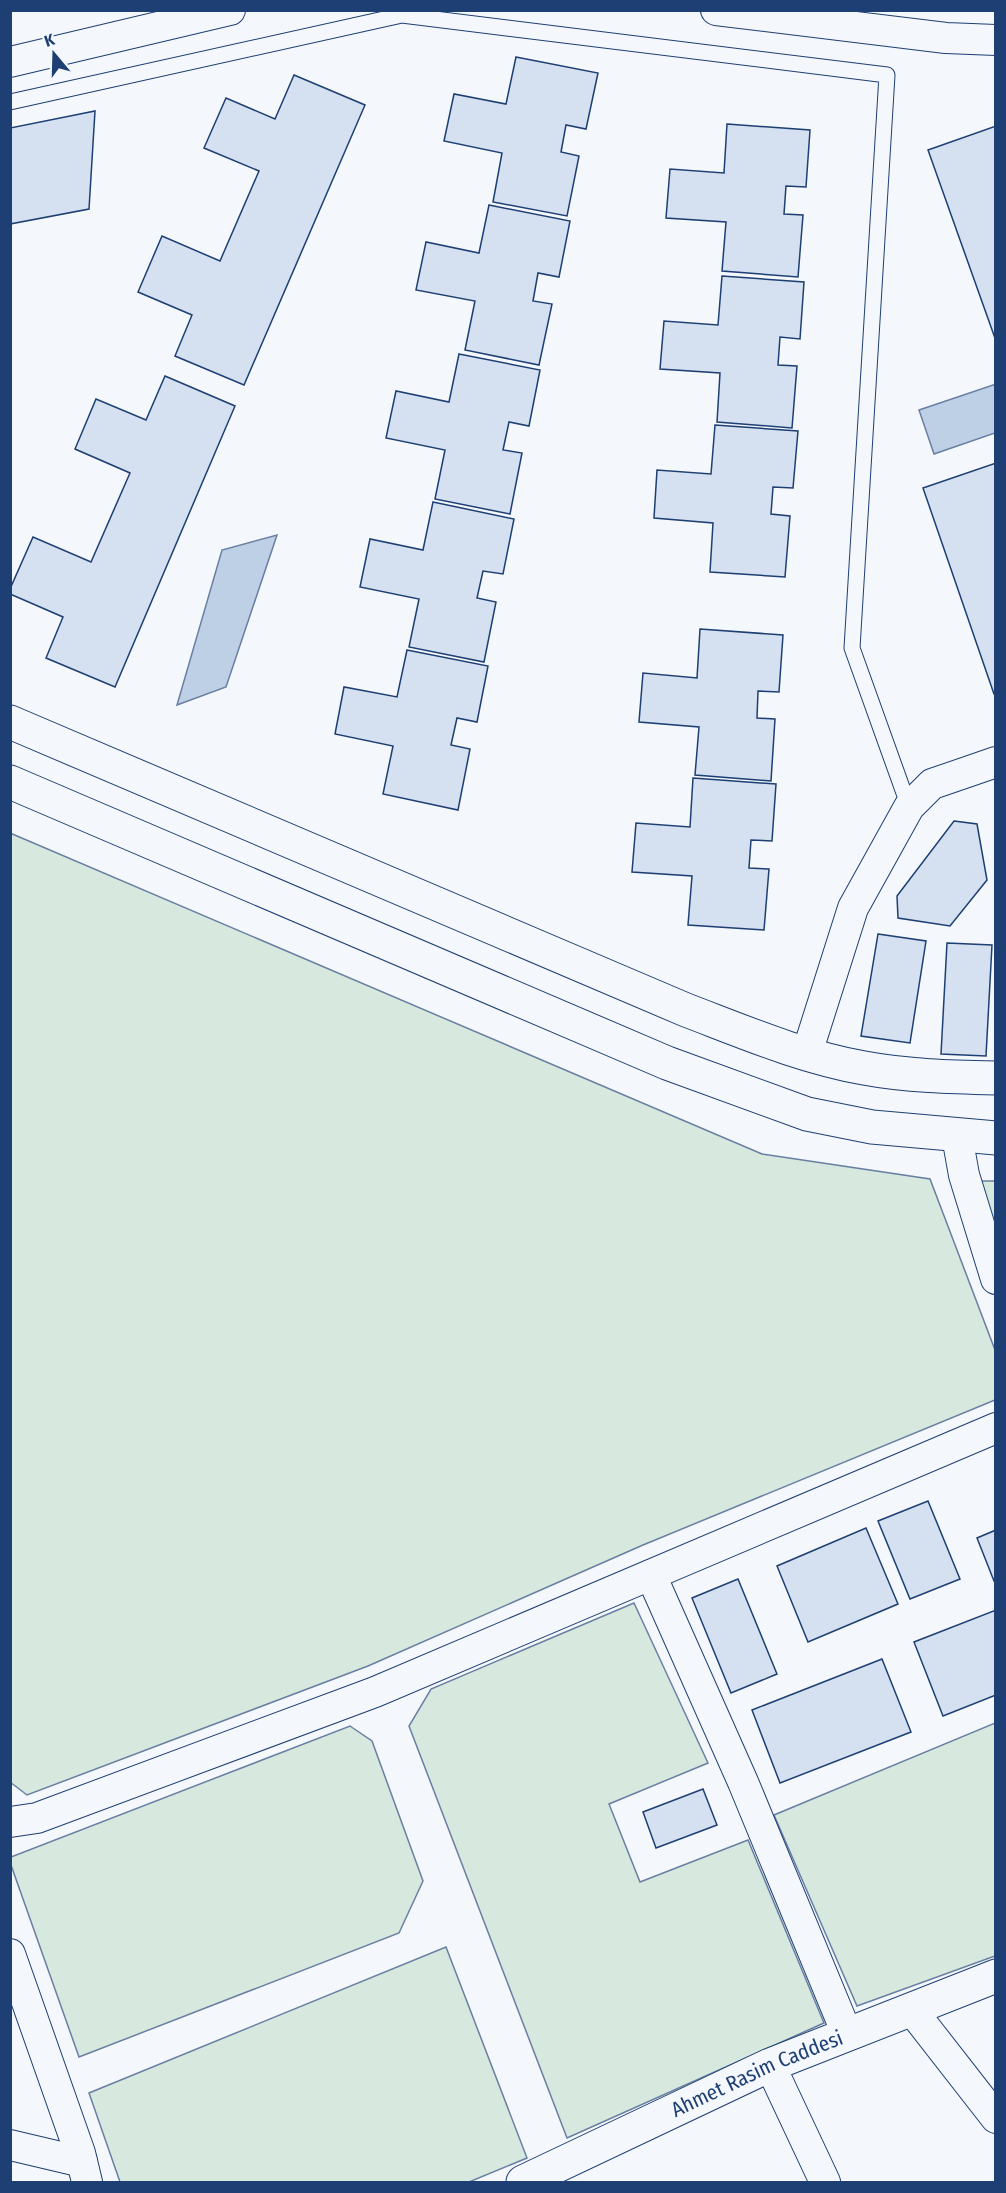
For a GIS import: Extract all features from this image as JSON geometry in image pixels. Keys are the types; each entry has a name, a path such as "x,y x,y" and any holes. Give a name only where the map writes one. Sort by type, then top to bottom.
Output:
{"street":[{"path":"10,62 230,10"},
{"path":"716,10 946,38 996,40"},
{"path":"10,722 686,1010 783,1047 862,1068 938,1077 996,1078"},
{"path":"807,1053 853,908 909,807 932,784 996,762"},
{"path":"10,782 668,1063 807,1114 872,1127 996,1138"},
{"path":"957,1136 964,1175 996,1279"},
{"path":"10,1822 37,1818 375,1692 996,1428"},
{"path":"651,1575 743,1782 847,2034"},
{"path":"10,1954 85,2172"},
{"name":"Ahmet Rasim Caddesi","path":"523,2182 770,2065 996,1977"},
{"path":"911,2009 996,2118"},
{"path":"770,2065 825,2182"},
{"path":"10,2145 85,2172"}],"lane":[{"path":"10,102 402,15 887,75 852,648 909,807"}],"shaded area":[{"path":"10,833 762,1154 930,1179 995,1350 995,1400 643,1545 368,1666 27,1795 10,1782"},
{"path":"977,1181 995,1181 995,1263"},
{"path":"634,1603 708,1763 609,1804 640,1882 748,1840 824,2023 567,2138 409,1726 431,1689"},
{"path":"995,1723 995,1956 857,2006 774,1815"},
{"path":"350,1726 372,1741 423,1881 399,1933 79,2057 11,1865 11,1857"},
{"path":"446,1947 527,2158 469,2182 120,2182 89,2093"}],"water":[{"path":"996,384 995,433 934,454 919,410"},
{"path":"277,535 226,687 177,705 222,550"}],"building":[{"path":"516,57 598,73 586,129 566,125 561,152 579,156 567,216 493,202 502,153 444,141 454,94 506,104"},
{"path":"294,75 365,105 244,385 175,356 192,315 138,292 162,236 220,261 259,171 204,148 226,98 275,119"},
{"path":"95,111 89,209 10,224 10,128"},
{"path":"727,124 810,130 806,187 786,186 784,214 803,215 798,277 722,271 726,222 666,218 670,169 724,173"},
{"path":"996,126 996,341 928,150"},
{"path":"489,205 570,221 559,277 538,273 533,301 552,304 539,365 465,350 475,301 416,290 426,242 479,253"},
{"path":"722,276 804,282 800,339 780,337 778,365 797,366 792,428 717,422 720,373 660,369 664,321 718,325"},
{"path":"459,354 540,370 529,426 509,422 503,450 522,453 510,514 435,499 445,450 386,438 396,391 449,402"},
{"path":"165,376 235,406 115,687 46,658 63,617 10,594 10,589 33,537 91,562 130,473 75,449 96,399 146,420"},
{"path":"715,425 798,431 793,488 773,487 771,514 790,516 785,577 710,572 713,523 654,518 657,470 711,474"},
{"path":"996,463 996,694 994,694 923,488"},
{"path":"433,502 514,519 503,574 483,571 477,598 496,602 484,662 409,647 419,599 360,587 370,539 423,550"},
{"path":"700,629 783,635 779,692 758,691 757,718 775,719 771,781 695,775 699,727 639,722 643,673 697,678"},
{"path":"407,650 488,666 477,722 457,718 451,745 470,749 458,810 383,794 393,746 335,734 344,687 397,697"},
{"path":"693,778 776,784 772,841 751,840 749,868 769,869 764,930 688,925 692,876 632,872 636,823 690,827"},
{"path":"954,821 977,824 987,880 950,926 898,918 897,896"},
{"path":"878,934 926,941 910,1043 861,1036"},
{"path":"947,943 992,945 986,1056 941,1054"},
{"path":"928,1501 960,1579 910,1599 878,1521"},
{"path":"866,1528 898,1604 808,1642 777,1566"},
{"path":"996,1530 996,1580 994,1581 977,1538"},
{"path":"738,1579 777,1674 731,1693 692,1598"},
{"path":"996,1610 996,1695 943,1716 914,1642"},
{"path":"882,1659 911,1732 780,1783 752,1710"},
{"path":"703,1789 717,1825 656,1848 643,1812"}]}
